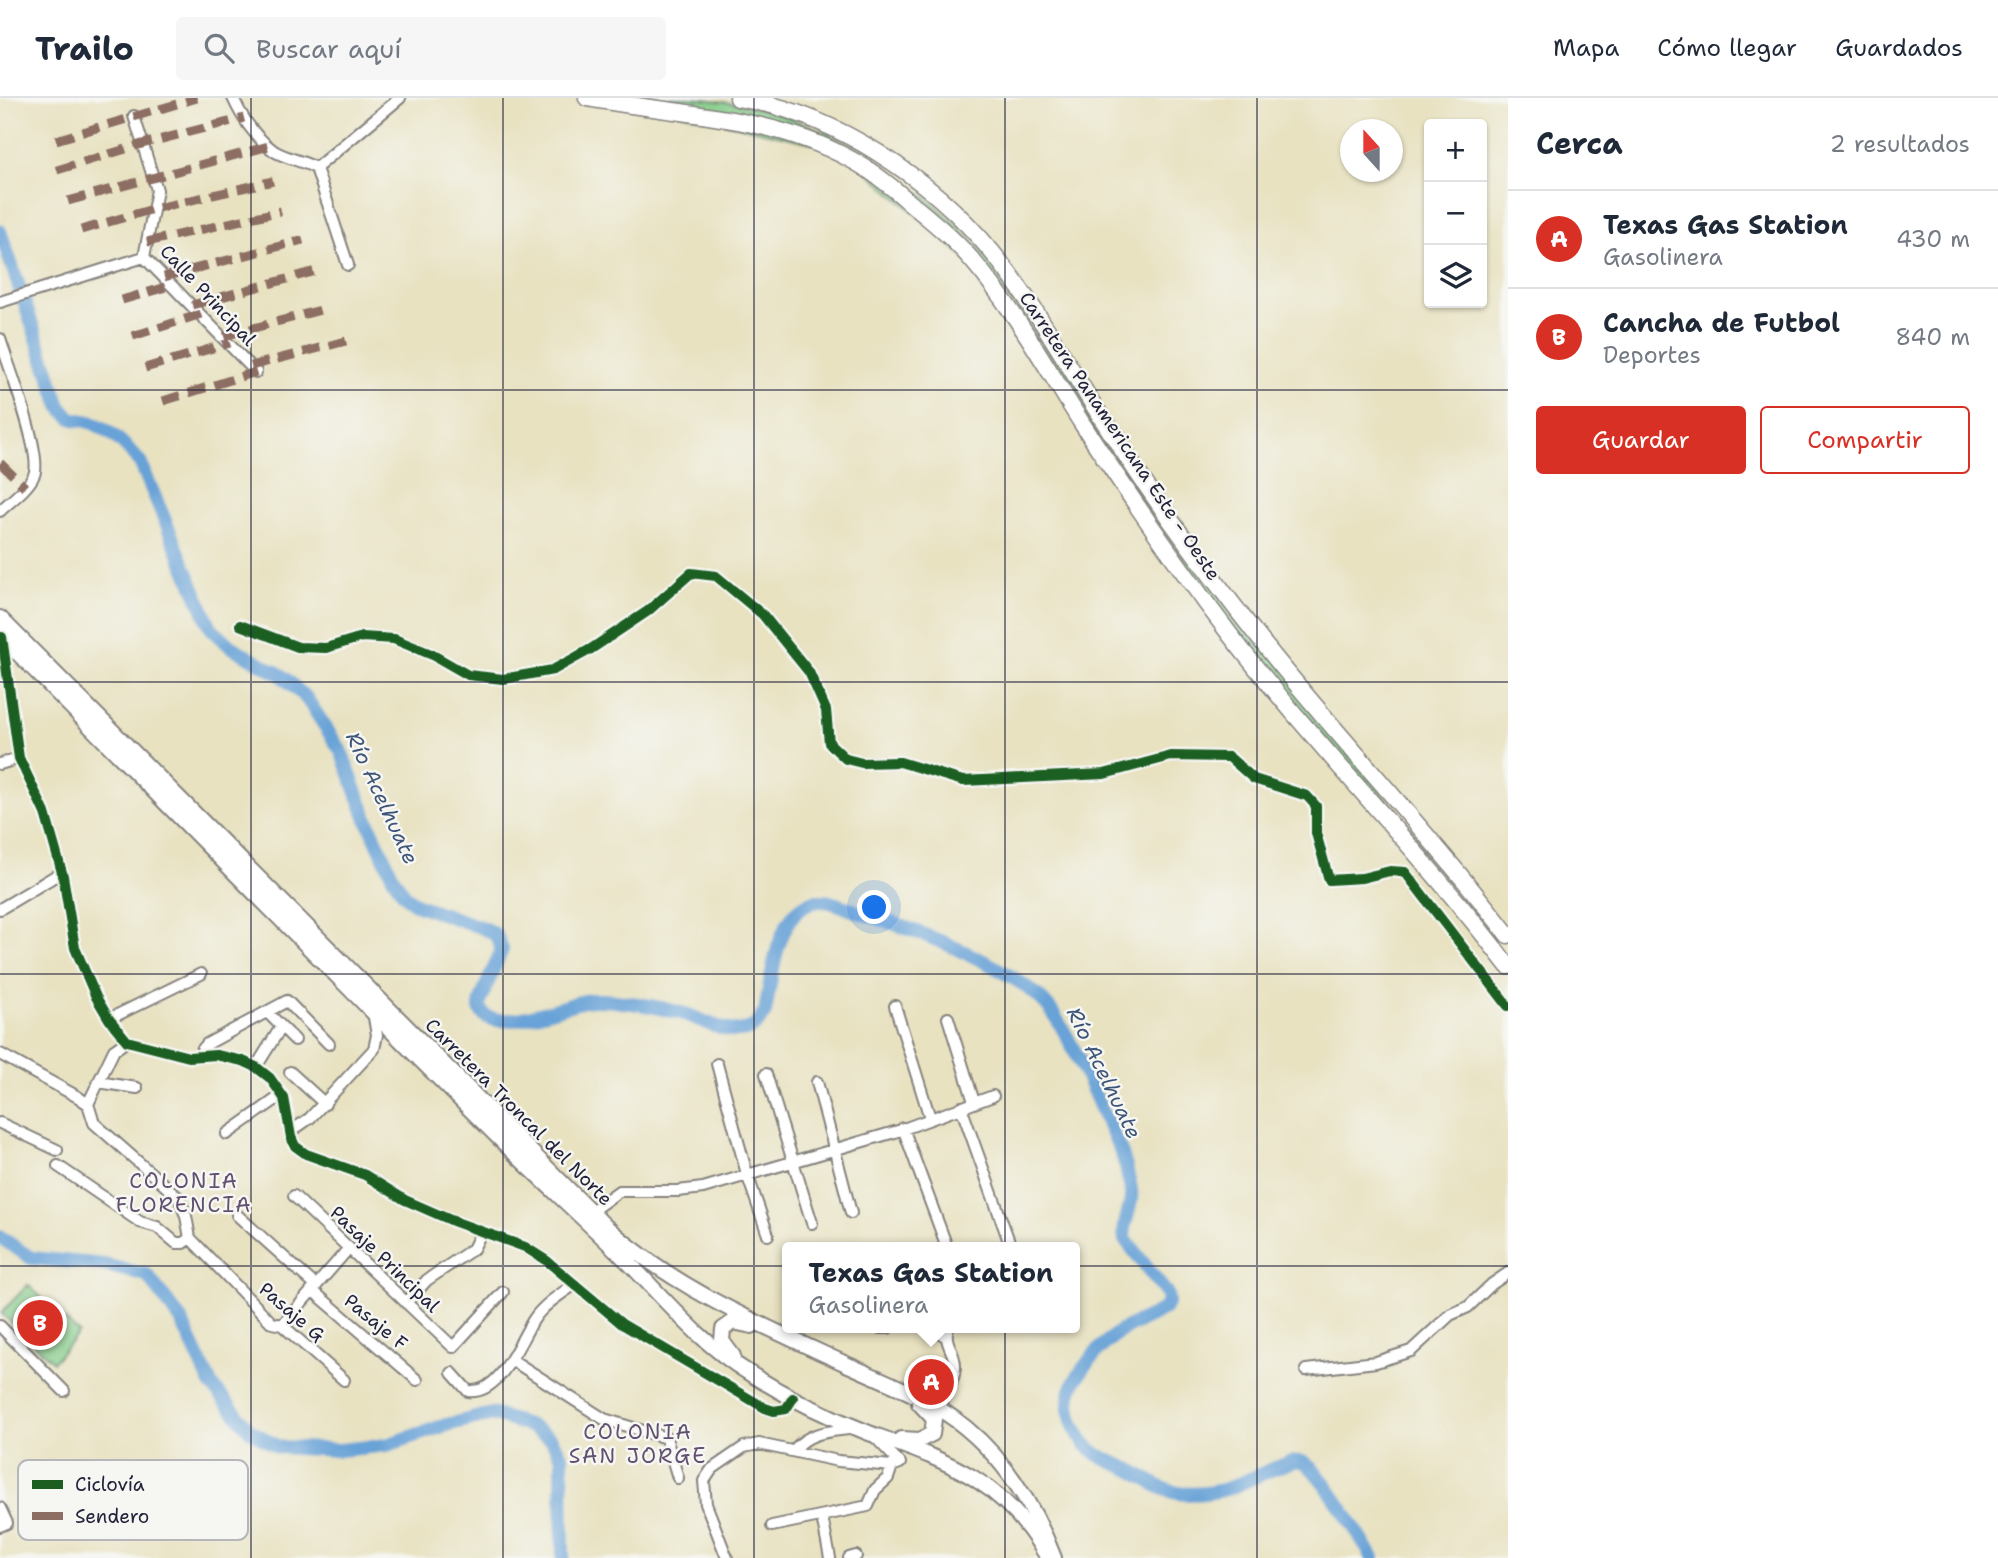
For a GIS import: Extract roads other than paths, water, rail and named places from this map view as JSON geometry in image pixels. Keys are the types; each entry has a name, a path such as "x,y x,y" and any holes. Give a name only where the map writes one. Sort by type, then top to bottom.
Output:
{"highway":[{"name":"Carretera Panamericana Este - Oeste","path":"587,98 738,119 802,138 852,160 895,190 943,230 971,258 1008,305 1083,425 1229,634 1290,711 1378,808 1508,966"},
{"name":"Carretera Panamericana Este - Oeste","path":"738,98 803,115 868,146 914,179 974,231 1022,292 1114,438 1224,593 1287,673 1505,932"},
{"path":"1471,918 1480,921 1487,918 1486,907"},
{"path":"1489,942 1490,929 1497,926 1505,932"}],"main road":[{"name":"Carretera Troncal del Norte","path":"0,618 617,1237 678,1280 726,1307 939,1409 981,1442 1017,1484 1035,1514 1055,1558"},
{"name":"Carretera Troncal del Norte","path":"1,636 373,1012 576,1214 628,1262 687,1325 747,1371 793,1398 822,1413 950,1464 975,1477 1016,1513 1047,1558"},
{"path":"747,1371 723,1344 721,1332 725,1326 738,1322 784,1335"},
{"path":"877,1435 920,1440 934,1430 935,1423 931,1414 902,1389"}],"street":[{"path":"233,98 252,131 276,152 316,168 348,265"},
{"path":"316,168 400,98"},
{"name":"Calle Principal","path":"134,116 158,190 144,257 256,372"},
{"path":"5,301 144,257"},
{"path":"0,339 37,464 29,482 0,511"},
{"path":"240,625 298,647 326,648 362,637 394,639 433,655 468,675 503,679 553,670 591,649 648,611 691,573 716,576 762,615 809,672 826,710 830,743 846,759 862,763 900,762 963,782 1104,774 1171,756 1229,757 1254,779 1307,796 1316,806 1316,832 1329,880 1363,878 1390,871 1405,872 1508,1006"},
{"path":"1,636 4,687 19,758 45,813 62,873 75,948 86,977 109,1019 127,1041 179,1055 216,1055 243,1061 270,1078 285,1098 295,1146 306,1154 365,1175 405,1200 525,1247 547,1261 621,1324 765,1408 774,1411 786,1409 793,1398"},
{"path":"0,764 19,758"},
{"path":"0,909 62,873"},
{"path":"109,1019 201,974"},
{"path":"202,1056 202,1050 207,1044 287,1002 329,1044"},
{"path":"895,1006 930,1118"},
{"path":"267,1012 295,1040"},
{"path":"290,1132 304,1124 374,1049 377,1035 373,1012"},
{"path":"948,1018 974,1102"},
{"path":"256,1068 281,1027"},
{"path":"88,1104 114,1050 127,1041"},
{"path":"0,1054 88,1104 94,1123 179,1198 190,1238 183,1243 176,1243 157,1227 140,1222 58,1166"},
{"path":"717,1064 747,1174 768,1235"},
{"path":"290,1072 324,1104"},
{"path":"766,1074 812,1223"},
{"path":"98,1082 137,1088"},
{"path":"817,1082 851,1213"},
{"path":"227,1134 282,1095"},
{"path":"590,1212 620,1191 703,1188 903,1129 993,1096"},
{"path":"961,1107 1009,1242"},
{"path":"0,1123 57,1150"},
{"path":"903,1129 945,1242"},
{"name":"Pasaje Principal","path":"294,1196 453,1347 503,1292"},
{"name":"Pasaje F","path":"237,1215 417,1380"},
{"path":"406,1303 427,1280 473,1249 482,1231"},
{"name":"Pasaje G","path":"190,1238 272,1323 282,1325 344,1380"},
{"path":"282,1325 349,1248"},
{"path":"1306,1370 1377,1362 1411,1352 1450,1315 1468,1307 1508,1273"},
{"path":"452,1373 468,1391 475,1392 489,1385 512,1360 534,1318 575,1284"},
{"path":"0,1326 64,1391"},
{"path":"939,1409 954,1375 955,1363 947,1333"},
{"path":"512,1360 604,1419 666,1438 678,1478"},
{"path":"822,1413 828,1425 823,1433"},
{"path":"793,1451 803,1439 859,1428"},
{"path":"727,1558 706,1504 704,1490 707,1474 712,1469 751,1445 759,1444 838,1461 892,1466 900,1463 877,1435"},
{"path":"772,1526 868,1506 875,1490 888,1478 892,1466"},
{"path":"0,1508 3,1524"},
{"path":"822,1517 830,1558"}],"waterway":[{"name":"Río Acelhuate","path":"0,231 60,406 72,418 107,430 140,462 211,628 230,646 281,675 307,699 341,751 367,819 393,877 404,894 415,904 496,935 502,949 480,1004 486,1016 497,1020 512,1020 585,1001 604,1000 685,1014 727,1030 743,1031 757,1023 765,1012 776,953 787,924 805,905 819,901 841,905 936,940 965,952 1018,981 1053,1013 1080,1062 1118,1144 1131,1188 1125,1239 1167,1294 1168,1302 1164,1309 1112,1337 1078,1376 1071,1391 1069,1406 1079,1435 1089,1448 1102,1457 1159,1487 1178,1493 1208,1493 1233,1486 1289,1463 1305,1463 1331,1492 1373,1558"},
{"path":"0,1237 31,1258 104,1265 147,1275 181,1320 211,1384 250,1430 278,1447 340,1450 387,1445 446,1425 492,1414 530,1426 551,1439 562,1457 563,1558"}],"place":[{"name":"Cancha de Futbol","path":"40,1323"},
{"name":"Texas Gas Station","path":"931,1382"}],"district":[{"name":"COLONIA FLORENCIA","path":"184,1193"},
{"name":"COLONIA SAN JORGE","path":"638,1444"}]}
